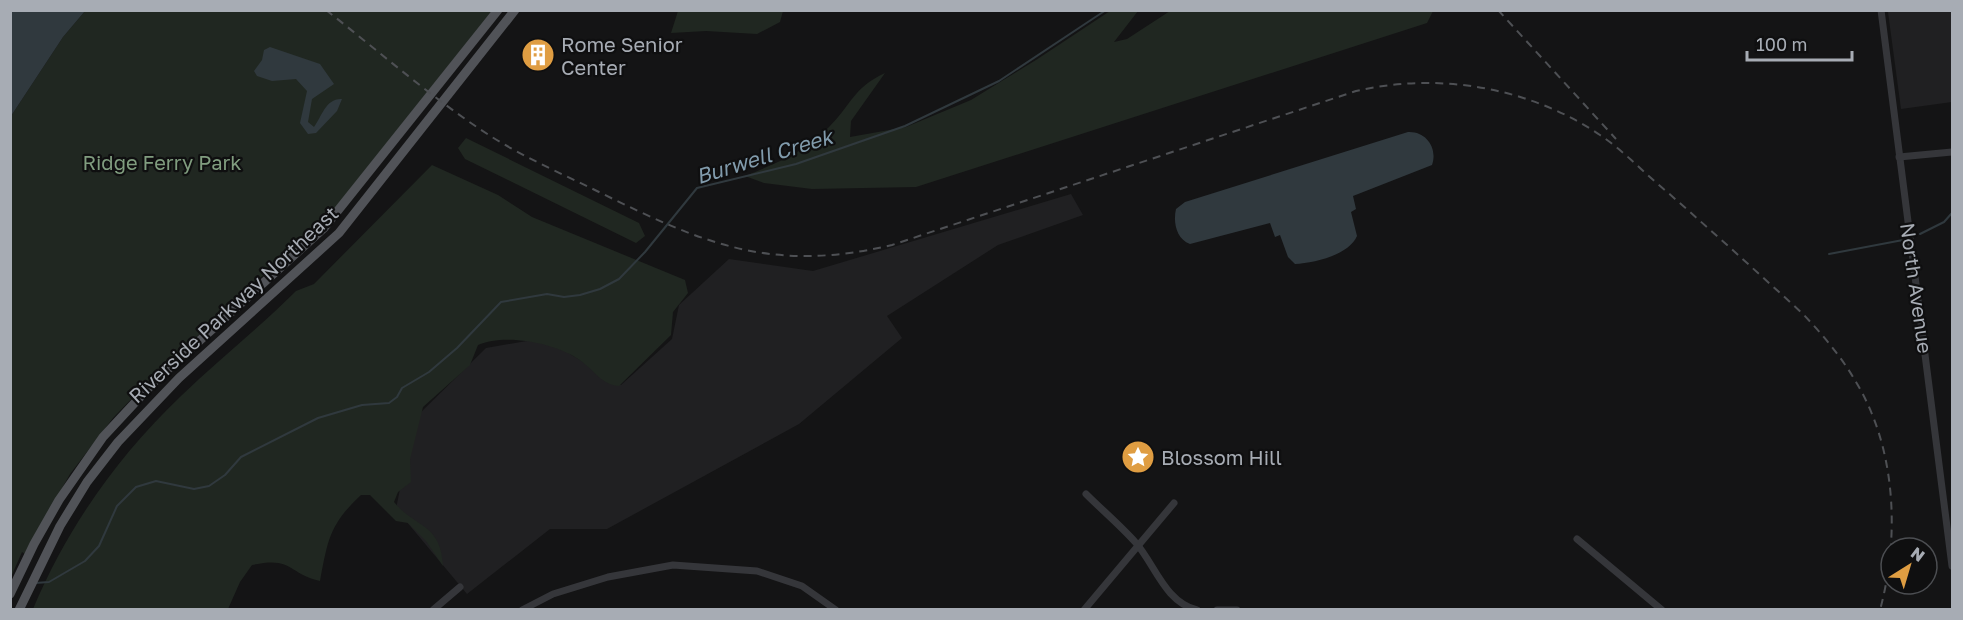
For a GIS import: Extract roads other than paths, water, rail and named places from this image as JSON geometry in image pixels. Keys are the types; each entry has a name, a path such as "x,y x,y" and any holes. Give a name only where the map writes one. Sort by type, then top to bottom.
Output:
{"main road":[{"name":"Riverside Parkway Northeast","path":"10,594 59,500 103,437 155,381 324,228 498,10"},
{"name":"Riverside Parkway Northeast","path":"19,609 78,497 118,442 172,384 339,233 515,10"}],"street":[{"name":"North Avenue","path":"1881,10 1953,566"},
{"path":"1899,157 1953,152"},
{"path":"1086,494 1137,544 1164,586 1180,602 1197,609"},
{"path":"1084,609 1174,503"},
{"path":"1577,539 1662,609"},
{"path":"522,609 553,594 608,577 673,565 757,571 802,586 836,609"},
{"path":"433,609 460,587"},
{"path":"1217,609 1237,609"}],"waterway":[{"name":"Burwell Creek","path":"35,583 49,582 85,561 99,546 117,506 136,487 156,481 194,489 209,486 225,475 241,457 318,418 362,405 389,403 397,397 402,388 429,372 457,348 501,302 547,294 564,297 580,295 600,289 619,279 645,252 697,188 796,164 905,126 999,81 1106,10"},
{"path":"1920,234 1944,222 1952,213"},
{"path":"1829,254 1903,240"}],"railway":[{"path":"326,10 449,108 519,152 674,227 708,240 775,255 811,256 850,253 892,245 1356,91 1387,85 1451,84 1482,88 1544,105 1600,135 1626,155 1802,313 1844,363 1869,408 1886,464 1892,523 1886,582 1880,610"},
{"path":"1498,10 1616,139"}],"place":[{"name":"Rome Senior Center","path":"538,55"},
{"name":"Blossom Hill","path":"1138,457"}],"park label":[{"name":"Ridge Ferry Park","path":"162,162"}]}
